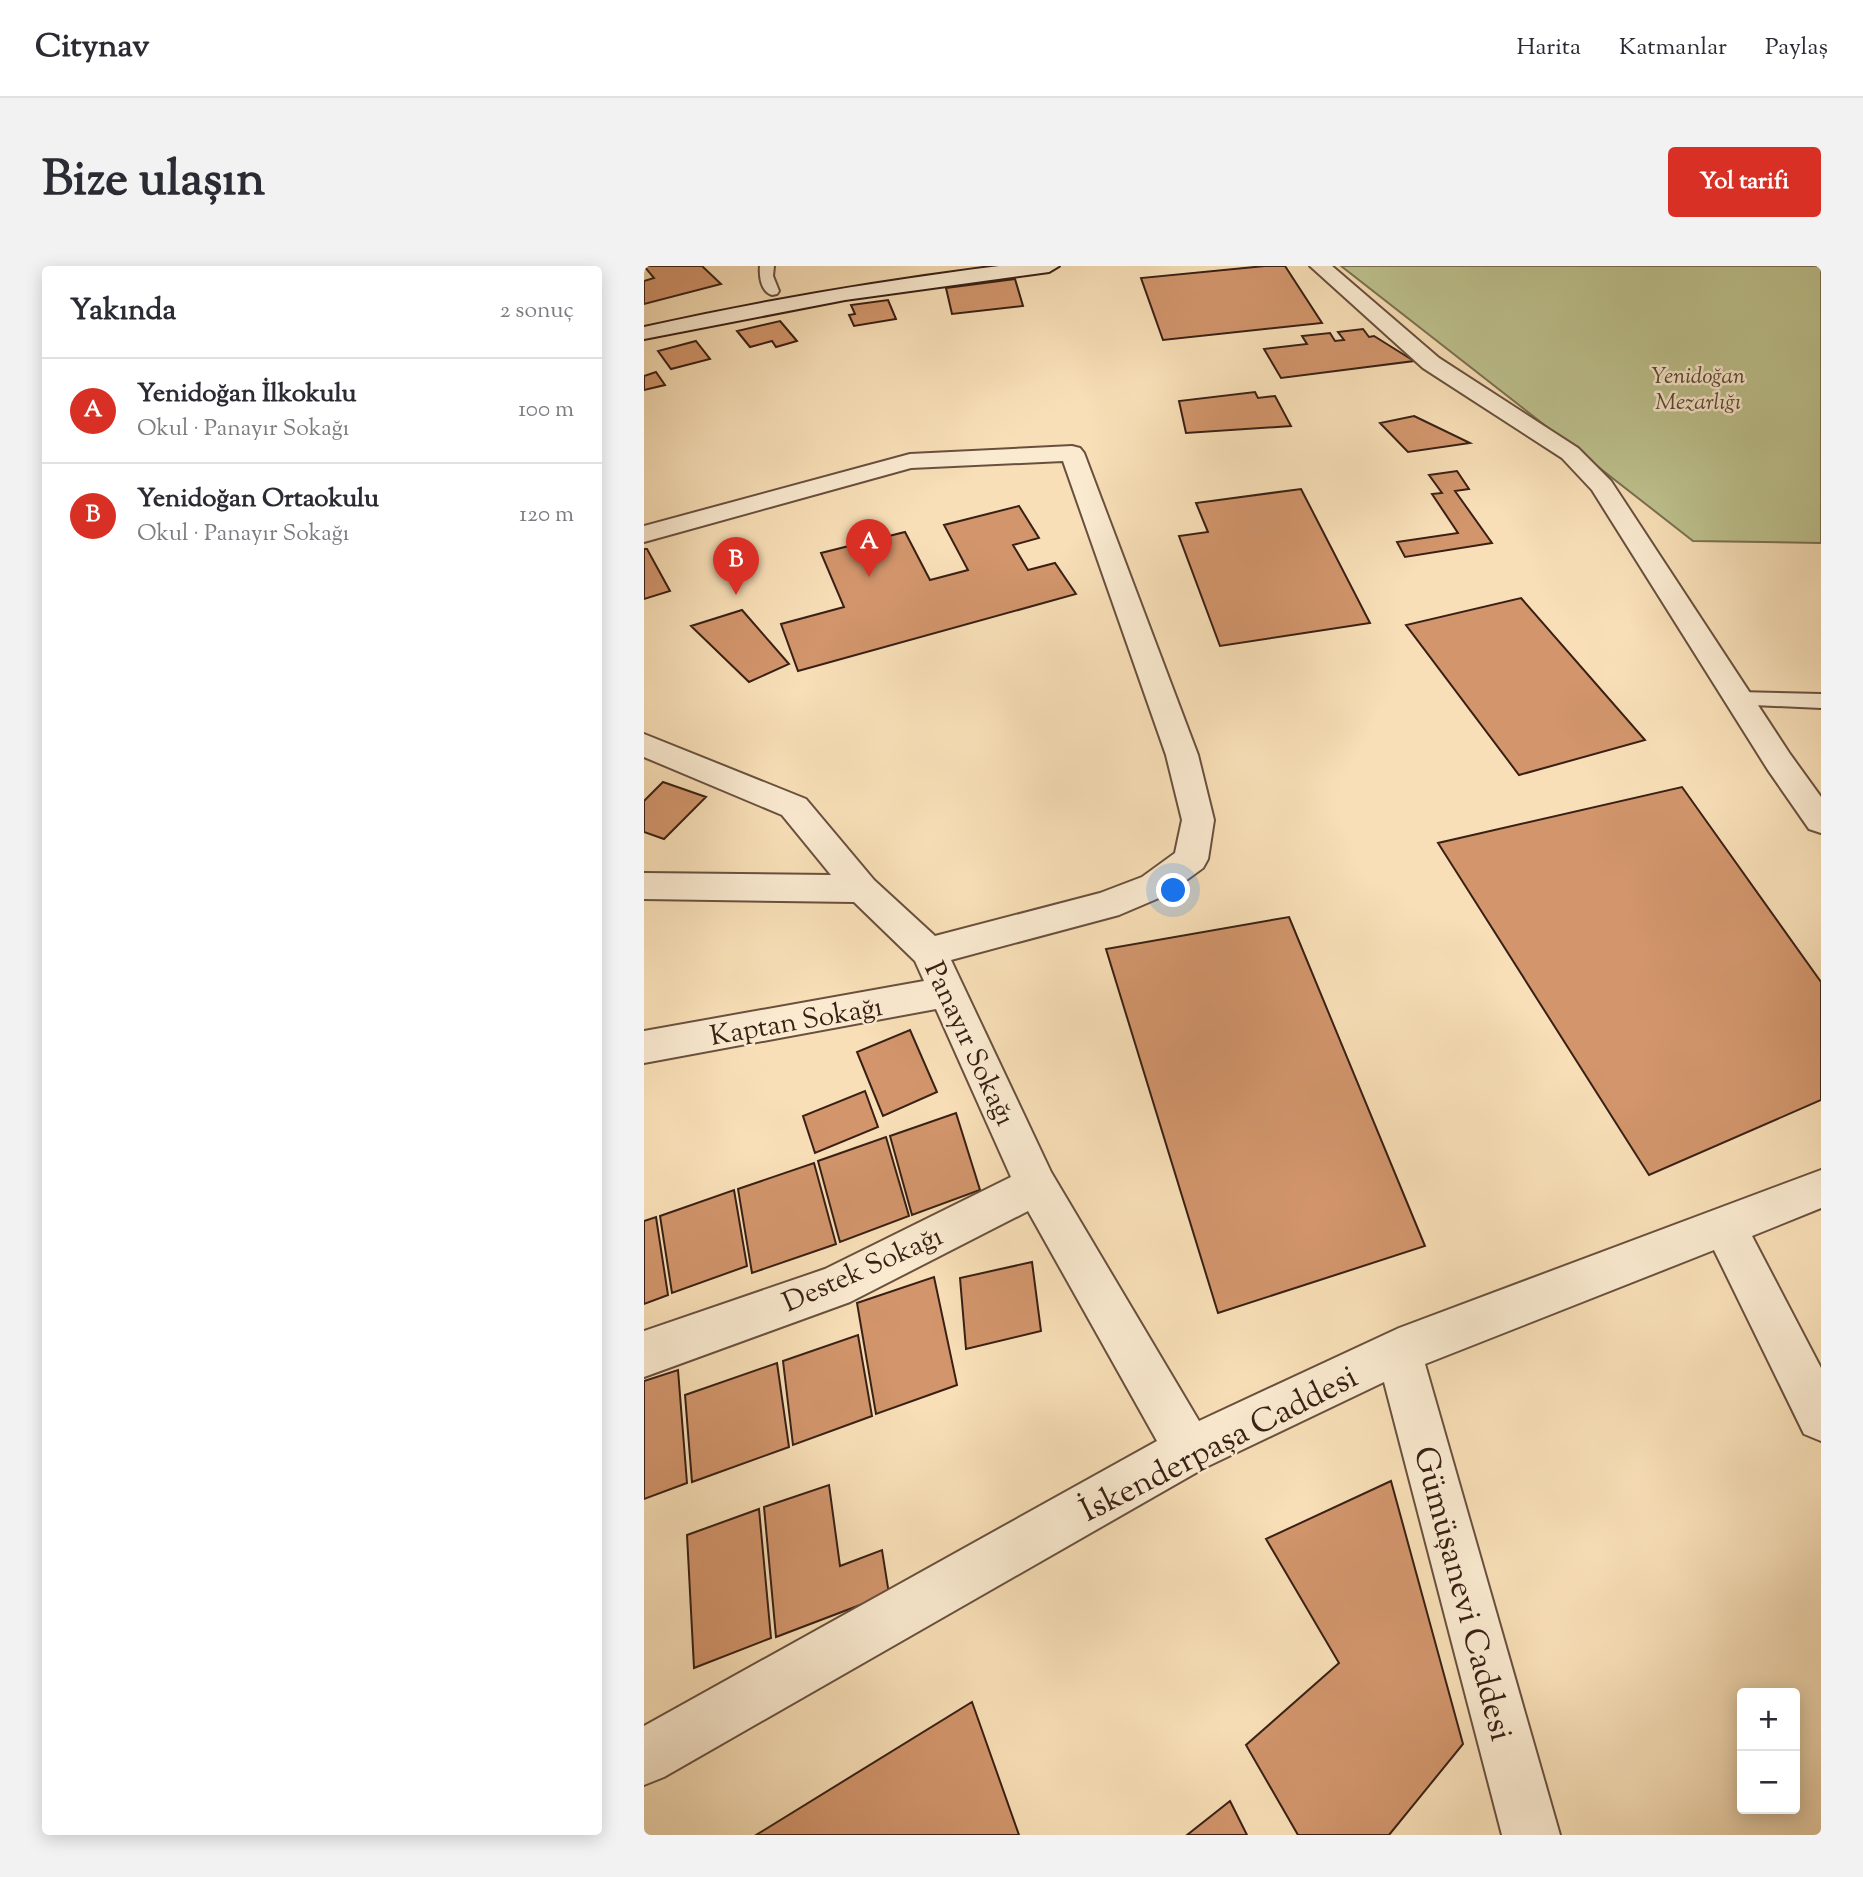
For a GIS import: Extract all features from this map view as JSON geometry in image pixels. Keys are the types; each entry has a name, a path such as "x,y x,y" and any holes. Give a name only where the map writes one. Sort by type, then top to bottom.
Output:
{"street":[{"path":"644,323 772,291 919,266"},
{"path":"644,333 725,314 893,286 1049,266"},
{"path":"1320,266 1431,363 1570,453 1602,486 1738,699 1821,821"},
{"path":"644,534 910,461 1072,453 1182,755 1198,820 1191,859 1154,886 1107,905 929,952"},
{"name":"Panayır Sokağı","path":"644,745 794,807 862,889 929,952 1037,1185 1189,1450"},
{"path":"644,886 862,889"},
{"name":"Kaptan Sokağı","path":"644,1047 948,992"},
{"name":"Destek Sokağı","path":"644,1354 834,1287 1037,1185"},
{"name":"İskenderpaşa Caddesi","path":"644,1757 1189,1450 1399,1352 1821,1189"},
{"path":"1724,1226 1821,1417"},
{"name":"Gümüşanevi Caddesi","path":"1399,1352 1531,1835"}],"lane":[{"path":"767,266 766,276 772,291"},
{"path":"1738,699 1821,701"}],"green space":[{"name":"Yenidoğan Mezarlığı","path":"1341,266 1821,266 1821,543 1693,541"}],"building":[{"path":"644,266 702,266 721,284 644,304 644,281 654,278"},
{"path":"1285,266 1322,323 1163,340 1141,278"},
{"path":"1015,279 1023,306 952,314 946,288"},
{"path":"888,300 896,319 854,326 849,315 855,314 851,305"},
{"path":"780,321 797,341 776,347 772,341 750,347 737,331"},
{"path":"1363,329 1369,337 1374,336 1414,361 1281,378 1264,349 1307,344 1302,336 1330,333 1335,341 1344,340 1338,332"},
{"path":"696,341 710,359 671,369 658,351"},
{"path":"656,372 665,385 644,390 644,376"},
{"path":"1255,392 1258,398 1275,396 1291,426 1186,433 1179,401"},
{"path":"1414,416 1470,443 1408,452 1380,423"},
{"path":"1457,471 1469,489 1455,491 1492,543 1405,557 1397,542 1458,533 1432,494 1442,493 1429,475"},
{"path":"1301,489 1370,623 1220,646 1179,536 1208,532 1196,503"},
{"path":"1019,506 1039,538 1013,545 1028,570 1055,563 1076,594 798,671 781,624 844,607 821,553 905,532 930,580 968,570 944,525"},
{"path":"644,549 647,549 670,591 644,599"},
{"path":"1521,598 1645,740 1519,775 1406,625"},
{"path":"742,610 789,664 749,682 691,626"},
{"path":"663,782 706,797 664,839 644,832 644,801"},
{"path":"1682,787 1821,982 1821,1100 1649,1175 1438,843"},
{"path":"1289,917 1425,1246 1218,1313 1106,949"},
{"path":"910,1030 937,1092 883,1116 857,1052"},
{"path":"865,1091 878,1127 815,1153 803,1116"},
{"path":"956,1113 980,1190 912,1215 890,1136"},
{"path":"886,1137 909,1216 840,1242 818,1161"},
{"path":"814,1163 836,1244 752,1273 738,1189"},
{"path":"734,1190 747,1266 672,1293 660,1216"},
{"path":"656,1217 668,1295 644,1304 644,1221"},
{"path":"1032,1262 1041,1331 966,1349 960,1278"},
{"path":"934,1277 957,1385 876,1414 857,1303"},
{"path":"858,1335 872,1416 793,1445 783,1361"},
{"path":"777,1363 789,1447 692,1482 685,1395"},
{"path":"678,1370 687,1483 644,1499 644,1381"},
{"path":"1391,1481 1463,1744 1389,1835 1298,1835 1246,1745 1339,1663 1266,1539"},
{"path":"829,1485 840,1566 882,1550 889,1594 776,1637 764,1507"},
{"path":"759,1509 771,1638 694,1668 687,1535"},
{"path":"972,1702 1019,1835 756,1835"},
{"path":"1230,1801 1247,1835 1187,1835"}],"place":[{"name":"Yenidoğan İlkokulu","path":"869,577"},
{"name":"Yenidoğan Ortaokulu","path":"736,595"}]}
